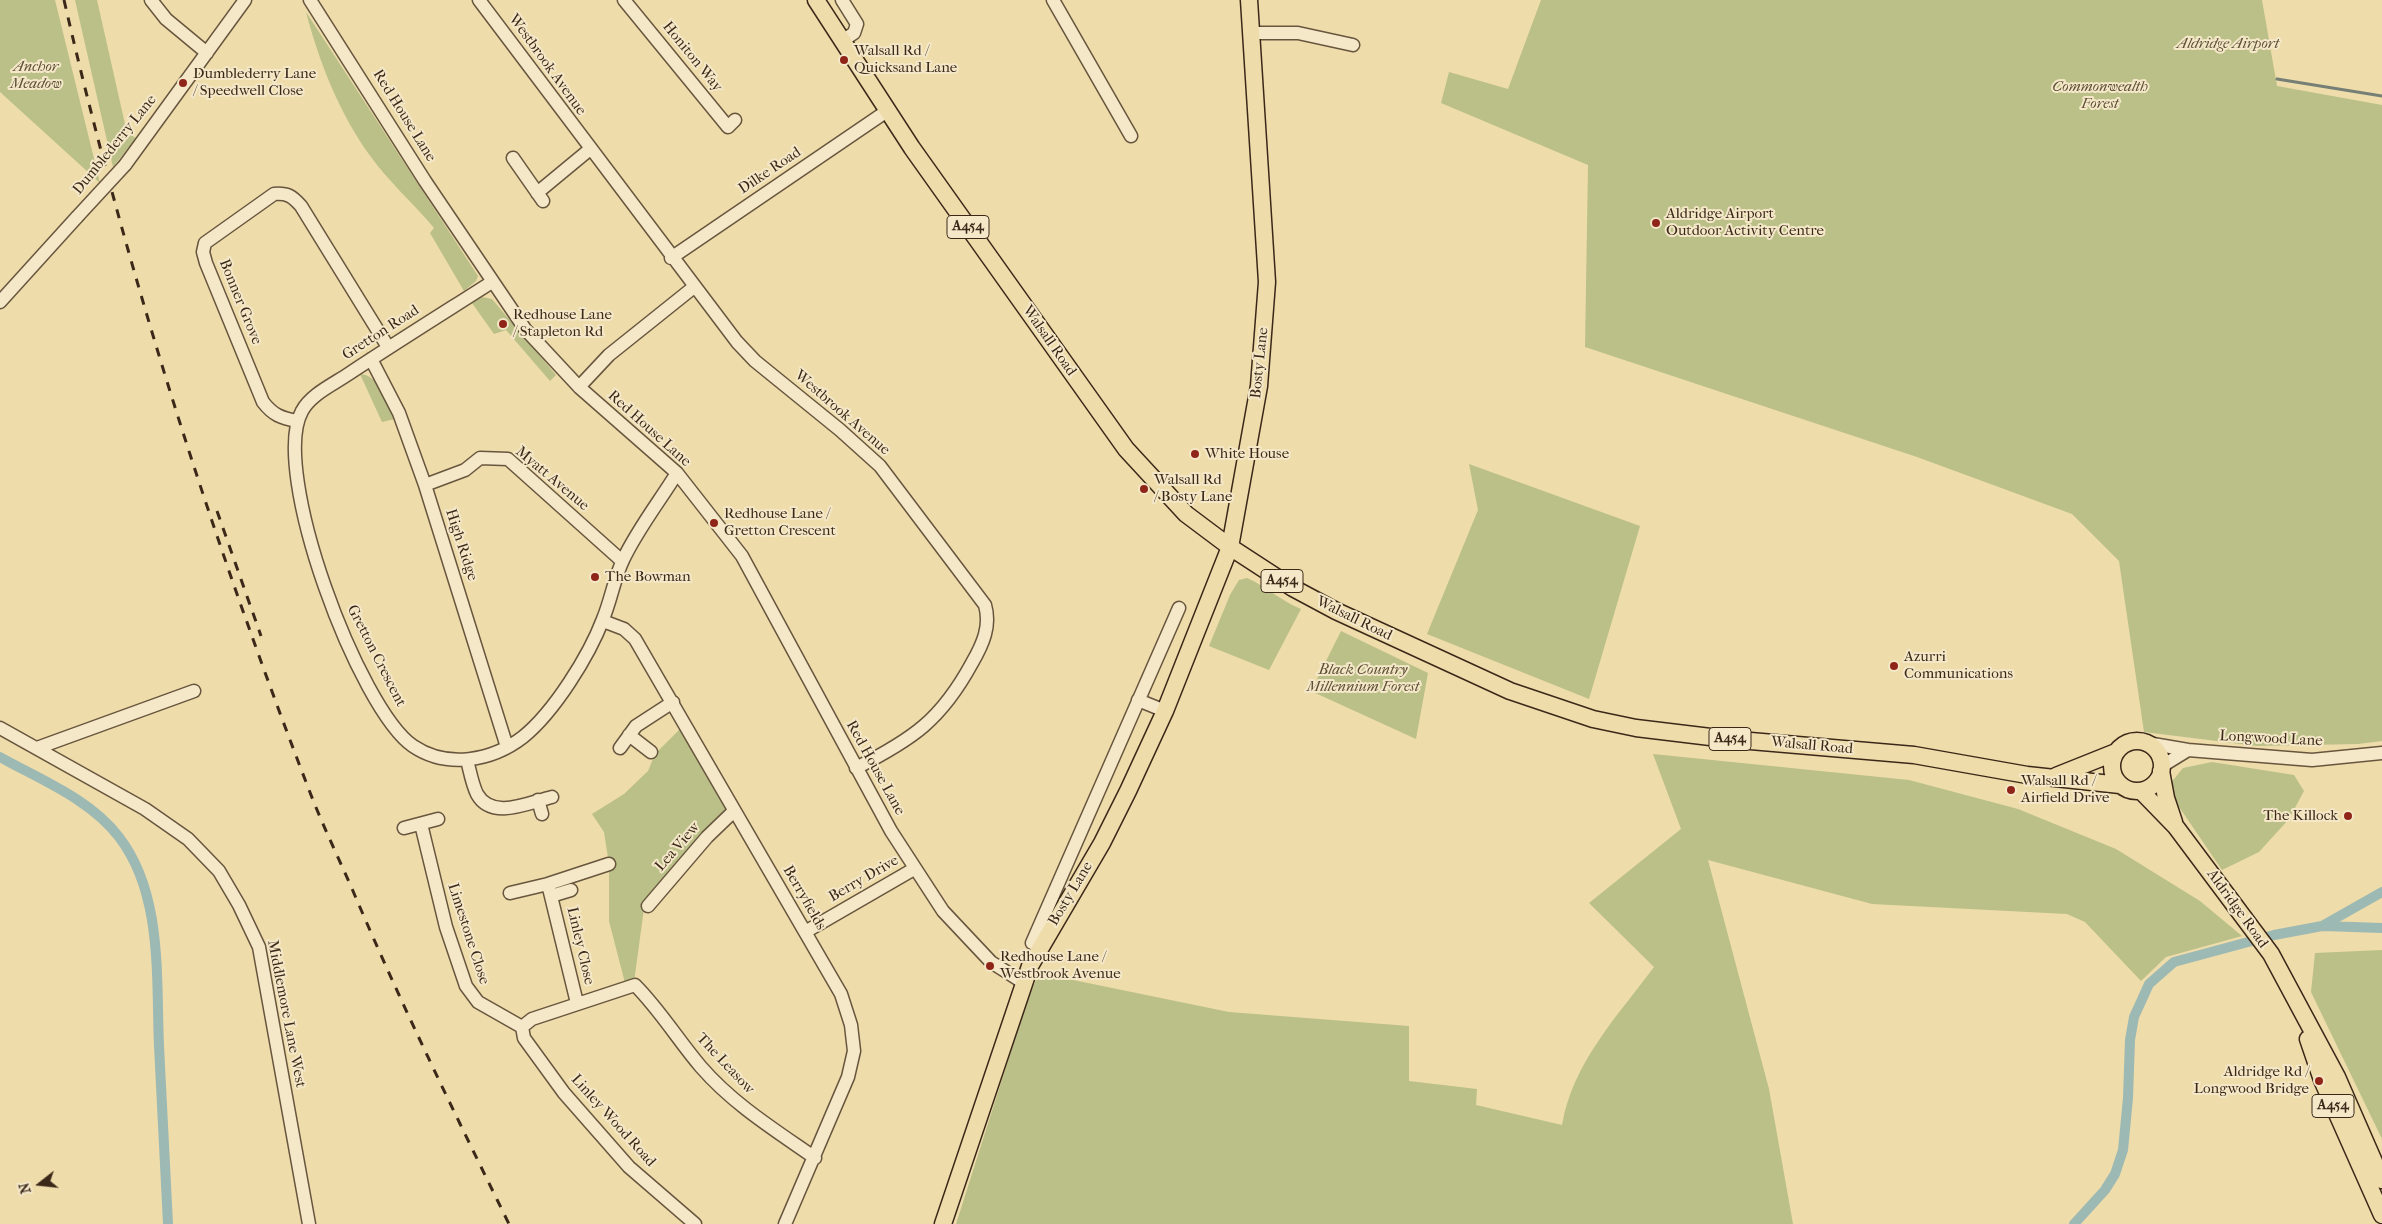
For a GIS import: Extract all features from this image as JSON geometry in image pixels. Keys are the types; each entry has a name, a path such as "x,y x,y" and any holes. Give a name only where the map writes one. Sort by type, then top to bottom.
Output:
{"main road":[{"name":"Walsall Road","path":"816,0 887,111 1126,449 1186,514 1230,547 1293,588 1336,611 1510,691 1593,719 1636,728 1727,739 1914,755 2027,776 2054,777 2120,785"},
{"name":"Bosty Lane","path":"943,1224 1030,966 1089,865 1128,792 1165,711 1219,580 1230,547 1259,386 1267,282 1253,33 1249,0"},
{"path":"2130,742 2147,743 2157,752 2162,768 2155,783 2141,791 2130,790 2120,785 2115,778 2112,768 2116,752 2130,742"},
{"name":"Walsall Road","path":"2054,777 2116,752"},
{"name":"Aldridge Road","path":"2162,768 2166,798 2176,827"},
{"name":"Aldridge Road","path":"2141,791 2176,827 2265,947 2293,994 2337,1076 2382,1180"},
{"name":"Aldridge Road","path":"2293,994 2322,1080 2382,1215"}],"street":[{"path":"151,0 166,19 207,53"},
{"name":"Dumblederry Lane","path":"0,302 125,165 245,0"},
{"name":"Red House Lane","path":"310,0 425,181 525,329 579,387 677,473 742,556 856,768 914,869 943,911 991,962 1024,983"},
{"name":"Westbrook Avenue","path":"479,0 589,150 736,342 755,361 840,430 880,466 985,605 988,627 978,654 956,692 937,716 918,731 893,749 856,768"},
{"name":"Honiton Way","path":"624,0 728,127 735,120"},
{"path":"842,0 857,24 854,33 842,41"},
{"path":"1053,0 1128,119 1130,136"},
{"path":"1253,33 1298,33 1353,45"},
{"name":"Dilke Road","path":"671,258 887,111"},
{"path":"513,158 540,197 589,150"},
{"name":"Bonner Grove","path":"297,421 282,418 271,412 263,402 206,263 203,252 205,243 274,194 285,193 292,196 301,206 388,347"},
{"name":"Gretton Road","path":"297,421 304,408 317,395 388,347 492,282"},
{"path":"579,387 609,355 694,287"},
{"name":"High Ridge","path":"372,358 399,413 425,485 507,747"},
{"name":"Gretton Crescent","path":"297,421 298,488 306,528 331,603 356,661 379,705 399,734 411,745 433,756 467,760 494,754 523,736 560,696 569,683 602,621 622,561 677,473"},
{"name":"Myatt Avenue","path":"425,485 465,470 480,458 508,458 622,561"},
{"name":"Bosty Lane","path":"1032,943 1138,700 1174,631 1179,608"},
{"name":"Berryfields","path":"602,621 624,629 635,639 841,994 851,1025 854,1051 848,1077 815,1158 785,1224"},
{"path":"37,748 194,691"},
{"path":"1138,700 1165,711"},
{"path":"620,748 644,719 673,702"},
{"name":"Middlemore Lane West","path":"0,728 145,809 188,839 219,872 259,947 310,1224"},
{"path":"629,735 651,752"},
{"name":"Longwood Lane","path":"2147,743 2188,750 2312,760 2382,753"},
{"path":"2162,768 2188,750"},
{"path":"467,760 477,793 482,802 490,806 498,809 510,808 552,797"},
{"path":"538,800 542,814"},
{"name":"Lea View","path":"648,906 707,837 734,811"},
{"path":"404,828 438,818"},
{"name":"Limestone Close","path":"421,824 446,926 466,986 478,1002 522,1028"},
{"name":"Linley Close","path":"549,890 609,864"},
{"name":"Berry Drive","path":"805,932 914,869"},
{"name":"Linley Close","path":"549,890 577,1003"},
{"name":"Linley Close","path":"510,893 571,890"},
{"name":"The Leasow","path":"577,1003 635,985 647,997 702,1068 747,1111 815,1158"},
{"path":"522,1028 532,1019 577,1003"},
{"name":"Linley Wood Road","path":"522,1028 524,1038 564,1093 629,1167 695,1224"}],"green space":[{"name":"Anchor Meadow","path":"0,0 55,0 100,183 0,92"},
{"path":"75,0 97,0 127,133 136,138 113,167"},
{"path":"1541,0 2262,0 2277,86 2382,105 2382,741 2358,744 2257,746 2144,732 2119,561 2072,514 1917,457 1585,347 1588,165 1441,103 1449,72 1508,89"},
{"path":"306,12 478,276 476,281 464,291 430,233 434,228 378,166 350,124 324,69"},
{"path":"482,297 492,299 556,375 550,381 506,330 494,334 472,303"},
{"path":"360,374 373,379 378,385 395,419 382,422"},
{"path":"1469,464 1640,526 1589,699 1427,634 1478,510"},
{"name":"Black Country Millennium Forest","path":"1247,578 1301,609 1269,670 1209,646 1230,595 1239,580"},
{"name":"Black Country Millennium Forest","path":"1341,631 1428,673 1416,739 1311,691"},
{"path":"682,727 730,808 645,901 634,982 625,983 609,921 609,864 604,832 592,814 624,794 648,771 655,754"},
{"path":"1653,754 1909,780 2018,809 2116,849 2200,901 2242,936 2166,957 2141,981 2085,922 2067,914 1872,904 1708,860 1769,1089 1793,1224 956,1224 1027,1001 1039,973 1229,1012 1409,1026 1409,1081 1477,1089 1476,1105 1562,1125 1568,1102 1586,1061 1598,1041 1654,967 1589,903 1681,829"},
{"path":"2212,762 2294,775 2304,791 2289,819 2259,852 2222,870 2175,801 2170,784 2183,768"},
{"path":"2382,950 2382,1139 2311,992 2315,953"}],"waterway":[{"path":"2277,79 2382,96"},
{"path":"0,757 64,791 94,812 119,837 133,860 143,884 150,910 157,965 168,1224"},
{"path":"2074,1224 2105,1190 2115,1174 2123,1150 2128,1098 2130,1040 2134,1017 2149,984 2174,962 2274,935 2322,926 2382,892"},
{"path":"2323,926 2382,928"}],"railway":[{"path":"64,0 115,202 173,402 205,501 274,698 316,807 371,933 429,1059 509,1224"},
{"path":"217,511 261,636"}],"place":[{"name":"Walsall Rd / Quicksand Lane","path":"844,60"},
{"name":"Dumblederry Lane / Speedwell Close","path":"183,83"},
{"name":"Aldridge Airport Outdoor Activity Centre","path":"1656,223"},
{"name":"Redhouse Lane / Stapleton Rd","path":"503,324"},
{"name":"White House","path":"1195,454"},
{"name":"Walsall Rd / Bosty Lane","path":"1144,489"},
{"name":"Redhouse Lane / Gretton Crescent","path":"714,523"},
{"name":"The Bowman","path":"595,577"},
{"name":"Azurri Communications","path":"1894,666"},
{"name":"Walsall Rd / Airfield Drive","path":"2011,790"},
{"name":"The Killock","path":"2348,816"},
{"name":"Redhouse Lane / Westbrook Avenue","path":"990,966"},
{"name":"Aldridge Rd / Longwood Bridge","path":"2319,1081"}],"park label":[{"name":"Aldridge Airport","path":"2228,44"},
{"name":"Commonwealth Forest","path":"2100,96"}]}
